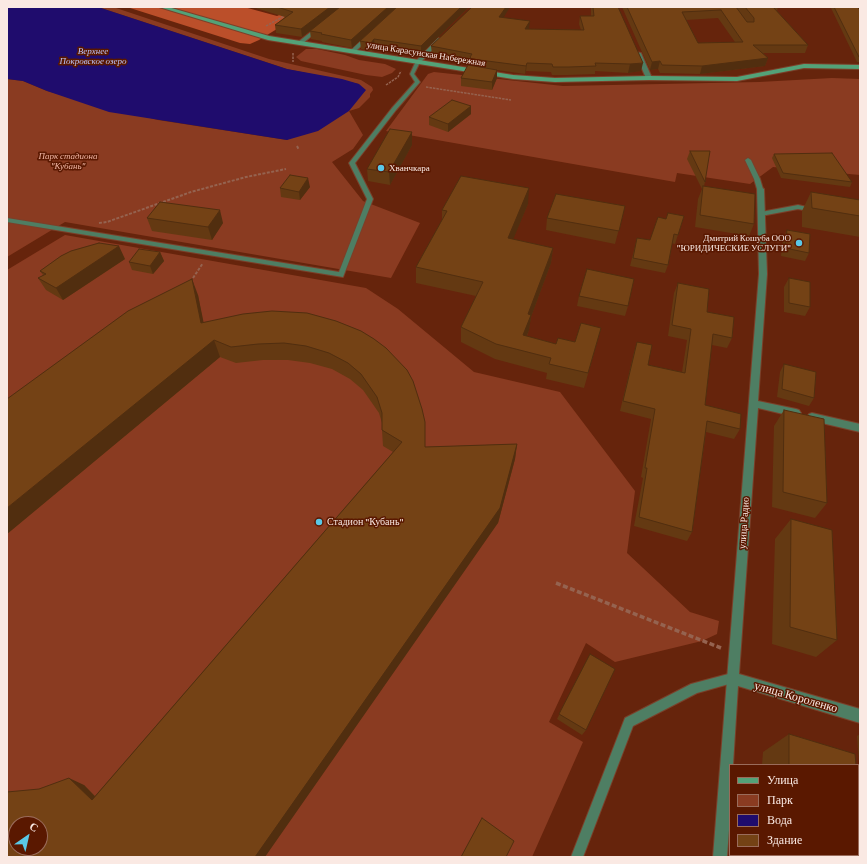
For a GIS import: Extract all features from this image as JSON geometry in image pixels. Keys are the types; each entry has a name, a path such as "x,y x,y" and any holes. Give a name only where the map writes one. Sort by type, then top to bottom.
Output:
{"street":[{"name":"улица Карасунская Набережная","path":"162,7 251,34 300,44 513,77 555,80 649,78 737,79 804,66 860,67"},
{"path":"858,7 860,12"},
{"path":"418,62 443,36"},
{"path":"634,46 649,78"},
{"name":"улица Радио","path":"720,857 763,274 760,189"},
{"path":"753,403 860,428"},
{"name":"улица Короленко","path":"732,678 860,716"}],"lane":[{"path":"300,44 323,25"},
{"path":"353,52 373,32"},
{"path":"7,220 341,275 370,199 352,162 394,109 418,82 412,74 418,62"},
{"path":"748,160 760,189"},
{"path":"761,214 798,208 821,212"},
{"path":"577,857 628,722 695,688 732,678"}],"path":[{"path":"251,34 289,14"},
{"path":"386,85 398,77 407,60"},
{"path":"415,85 511,100"},
{"path":"297,146 299,150"},
{"path":"94,224 107,222 191,192 246,177 286,169"},
{"path":"193,278 211,253"},
{"path":"556,583 734,653"}],"green space":[{"name":"Парк стадиона \"Кубань\"","path":"98,7 113,7 269,59 361,80 372,87 373,90 370,97 359,108 349,111 363,135 353,149 332,162 363,201 420,223 391,278 65,222 7,257 7,79 23,81 47,91 158,120 287,140 359,84 287,69"},
{"path":"306,49 317,49 345,55 359,60 385,64 396,69 392,73 382,77 301,61 296,57"},
{"path":"434,72 563,86 759,82 832,78 860,79 860,175 773,167 750,184 677,173 675,182 386,131 428,74"},
{"name":"Стадион \"Кубань\"","path":"65,235 366,288 398,309 474,372 560,392 635,491 627,553 690,612 719,621 717,634 702,641 615,662 586,643 549,722 583,742 532,857 7,857 7,270"}],"shaded area":[{"path":"127,7 244,7 277,16 289,11 285,24 250,44 240,43"}],"water":[{"name":"Верхнее Покровское озеро","path":"7,7 98,7 287,69 342,79 359,84 366,90 349,111 318,131 287,140 109,112 47,91 23,81 7,79"}],"building":[{"path":"277,7 330,7 301,29 275,25 293,12"},
{"path":"340,7 388,7 351,40 310,31"},
{"path":"397,7 461,7 421,46 374,39 371,43 360,41"},
{"path":"472,7 506,7 499,17 530,21 525,29 584,30 580,16 594,16 593,7 618,7 643,63 595,63 596,66 553,67 552,64 527,63 526,66 472,59 470,57 472,54 431,46"},
{"path":"627,7 736,7 747,22 754,22 754,18 745,7 773,7 808,45 753,45 768,58 702,66 662,65 660,61 652,62","holes":["721,10 743,42 698,43 682,12"]},
{"path":"834,7 857,7 860,10 860,58 859,57"},
{"path":"468,65 497,70 492,82 461,78"},
{"path":"452,100 471,106 448,124 429,117"},
{"path":"390,129 412,132 389,172 367,169"},
{"path":"690,151 710,151 705,182"},
{"path":"832,153 852,182 783,173 774,154"},
{"path":"290,175 308,178 299,192 280,188"},
{"path":"461,176 529,188 508,238 553,248 528,314 531,315 523,335 556,344 558,338 575,342 581,323 601,328 588,373 549,364 551,358 496,344 461,327 483,282 416,267 447,211 442,210"},
{"path":"703,186 755,194 754,224 700,215"},
{"path":"811,192 860,200 860,216 812,208"},
{"path":"556,194 625,206 619,231 547,218"},
{"path":"160,202 220,210 208,227 147,218"},
{"path":"668,213 684,216 678,235 674,234 668,265 633,258 637,238 650,240 658,217 666,219"},
{"path":"787,230 810,234 809,253 785,248"},
{"path":"99,243 119,246 56,288 38,278 46,274 40,271 61,256 71,251"},
{"path":"139,249 160,252 150,266 129,262"},
{"path":"587,269 634,279 628,306 579,296"},
{"path":"789,278 810,282 810,307 789,303"},
{"path":"192,279 201,323 243,314 272,311 307,313 336,321 361,331 374,339 386,348 407,370 413,381 425,422 425,447 517,444 500,508 255,857 7,857 7,792 39,789 69,778 92,800 402,442 382,430 382,413 377,397 361,374 348,363 329,353 306,346 284,343 231,347 214,340 7,508 7,399 128,311"},
{"path":"678,283 709,289 707,312 734,317 732,338 713,334 705,405 741,414 740,429 707,421 692,532 639,517 647,468 645,468 655,409 623,401 637,342 652,345 648,365 685,373 691,329 672,325"},
{"path":"784,364 816,372 814,398 782,389"},
{"path":"784,410 824,419 827,503 783,492"},
{"path":"791,519 832,530 837,640 790,627"},
{"path":"590,654 615,669 586,730 559,714"},
{"path":"789,734 855,754 856,764 789,764"},
{"path":"859,776 860,776 859,806"},
{"path":"482,818 514,841 506,857 461,857"},
{"path":"799,856 849,856 849,857"}],"place":[{"name":"Хванчкара","path":"381,168"},
{"name":"Дмитрий Кошуба ООО \"ЮРИДИЧЕСКИЕ УСЛУГИ\"","path":"799,243"},
{"name":"Стадион \"Кубань\"","path":"319,522"}]}
